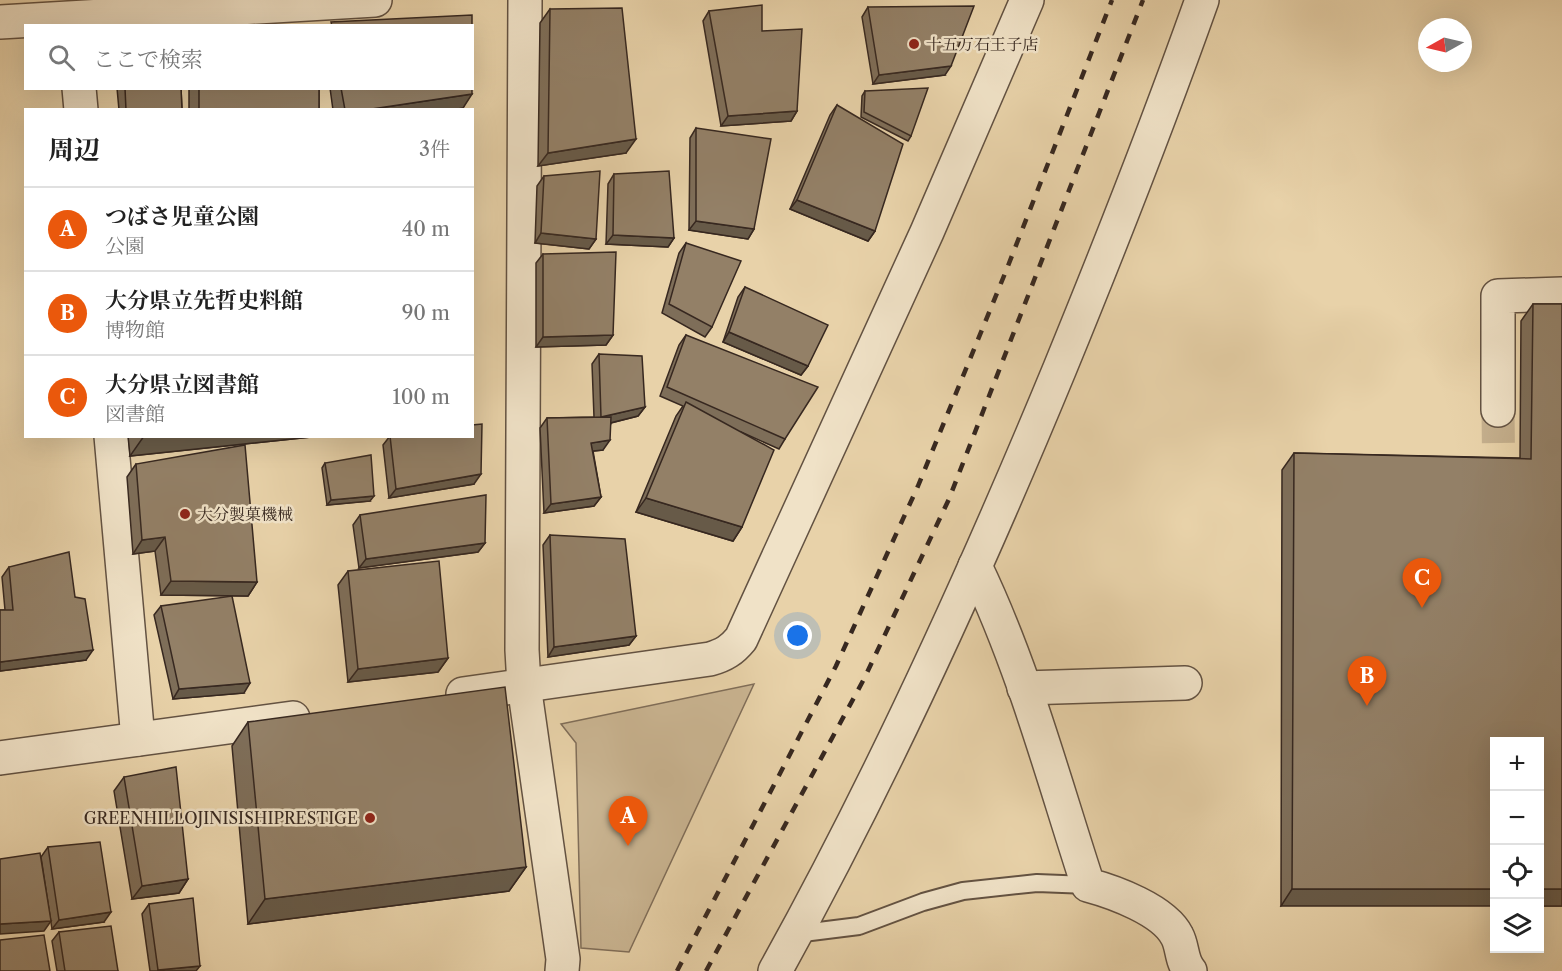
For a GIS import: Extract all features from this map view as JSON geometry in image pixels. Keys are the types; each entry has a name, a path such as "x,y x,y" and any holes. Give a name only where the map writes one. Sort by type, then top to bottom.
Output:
{"street":[{"path":"0,22 80,14 375,0"},
{"path":"525,0 522,638 524,685 561,948 562,971"},
{"path":"431,698 710,659 732,650 741,639 927,232 1027,0"},
{"path":"774,971 833,865 896,740 1010,489 1113,239 1168,97 1202,0"},
{"path":"79,90 81,108"},
{"path":"1498,410 1498,296 1562,294"},
{"path":"111,438 138,739"},
{"path":"975,566 996,610 1024,688 1088,885 1129,899 1166,922 1177,936 1183,960 1190,971"},
{"path":"1024,688 1185,683"},
{"path":"0,758 325,713"}],"lane":[{"path":"795,934 859,926 923,902 963,891 1037,883 1088,885"}],"shaded area":[{"path":"754,684 629,952 581,948 576,743 561,724"}],"building":[{"path":"762,5 762,31 802,29 797,111 728,116 709,11"},
{"path":"974,6 951,66 879,75 868,7"},
{"path":"622,8 636,139 548,153 550,9"},
{"path":"472,15 472,24 332,24 331,22"},
{"path":"928,88 911,136 864,112 865,91"},
{"path":"125,90 181,90 182,108 126,108"},
{"path":"199,90 319,90 319,108 199,108"},
{"path":"341,90 472,90 472,94 378,108 345,108"},
{"path":"837,105 903,144 875,231 797,200"},
{"path":"696,128 771,139 754,229 696,221"},
{"path":"600,171 596,239 541,233 544,176"},
{"path":"669,171 674,238 613,235 614,174"},
{"path":"686,243 741,261 712,327 669,304"},
{"path":"616,252 613,335 543,337 543,254"},
{"path":"745,287 828,325 808,366 729,332"},
{"path":"1533,304 1562,304 1562,889 1544,889 1544,737 1490,737 1490,889 1292,889 1294,453 1531,459"},
{"path":"686,335 818,387 785,439 667,387"},
{"path":"599,354 642,356 645,407 601,417"},
{"path":"686,402 774,450 742,527 646,498"},
{"path":"611,417 610,440 591,443 601,497 551,504 547,418"},
{"path":"482,424 481,474 396,489 390,438 474,438 474,425"},
{"name":"大分製菓機械","path":"245,445 257,582 171,581 165,537 142,540 136,464"},
{"path":"371,455 374,496 331,500 325,463"},
{"path":"486,495 485,543 366,559 360,515"},
{"path":"550,535 625,539 636,636 554,647"},
{"path":"69,552 75,597 85,599 93,650 0,662 0,610 13,610 9,567"},
{"path":"439,561 448,658 358,669 348,571"},
{"path":"232,596 250,683 179,689 161,606"},
{"name":"GREENHILLOJINISISHIPRESTIGE","path":"505,687 526,867 265,899 248,722"},
{"path":"176,767 188,879 142,886 124,777"},
{"path":"100,842 111,912 59,920 48,847"},
{"path":"40,853 51,921 0,924 0,859"},
{"path":"193,898 200,966 158,970 149,904"},
{"path":"111,926 118,971 65,971 59,932"},
{"path":"44,935 50,971 0,971 0,940"}],"tunnel":[{"path":"1498,410 1499,501"}],"railway":[{"path":"677,971 836,666 918,486 1006,271 1112,0"},
{"path":"706,971 864,679 949,499 1143,0"}],"place":[{"name":"十五万石王子店","path":"914,44"},
{"name":"大分製菓機械","path":"185,514"},
{"name":"大分県立図書館","path":"1422,608"},
{"name":"大分県立先哲史料館","path":"1367,706"},
{"name":"GREENHILLOJINISISHIPRESTIGE","path":"370,818"},
{"name":"つばさ児童公園","path":"628,846"}]}
